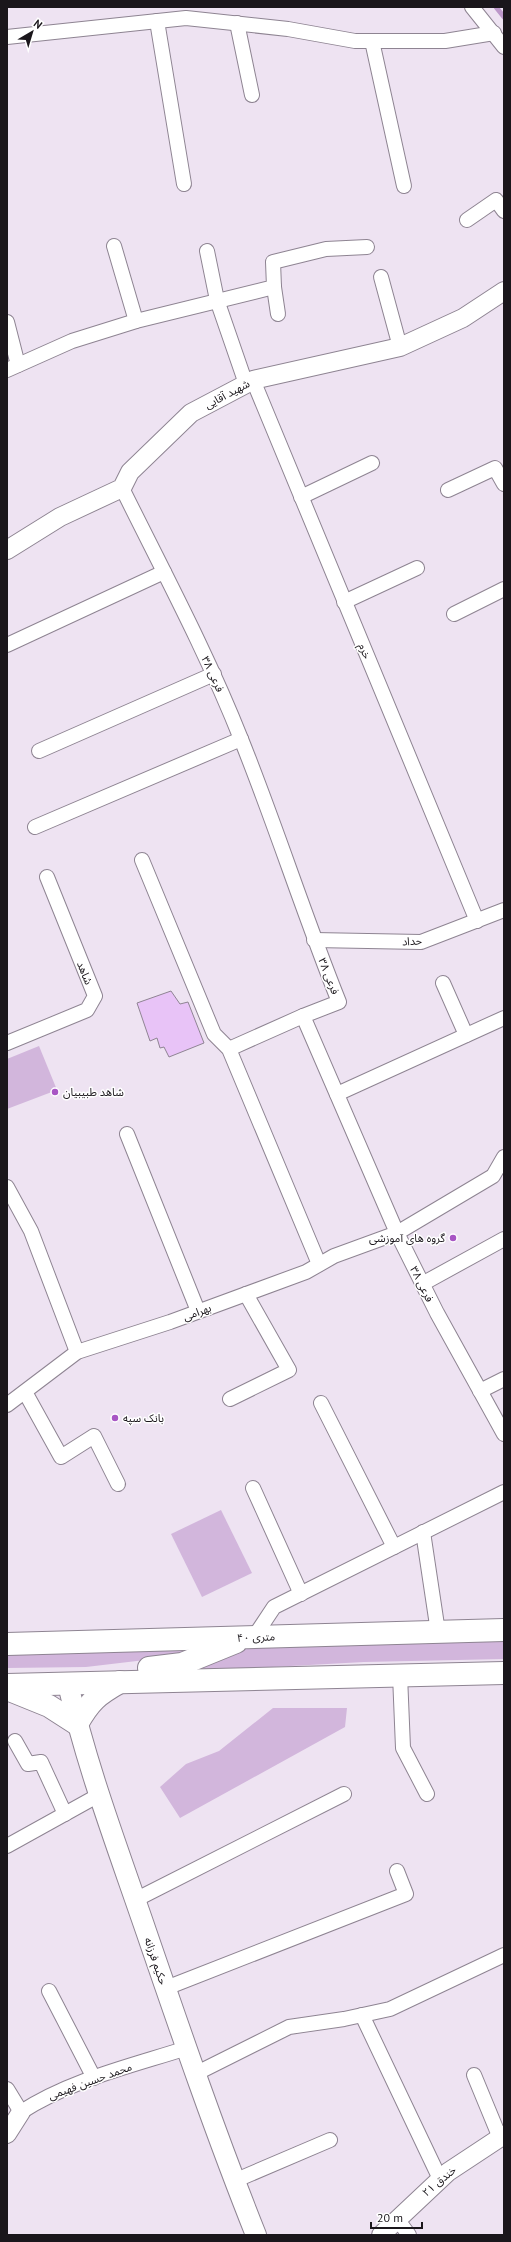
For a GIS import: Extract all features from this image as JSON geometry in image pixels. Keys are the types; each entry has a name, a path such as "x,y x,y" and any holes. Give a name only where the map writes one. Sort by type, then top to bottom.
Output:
{"main road":[{"name":"۴۰ متری","path":"7,1644 504,1630"},
{"path":"68,1684 88,1671 182,1664 198,1659 222,1646 254,1637"},
{"path":"7,1674 55,1673 68,1684"},
{"path":"7,1685 122,1681 504,1673"},
{"path":"7,1689 49,1706 77,1724 89,1704 105,1691 122,1681"},
{"name":"حکیم فرزانه","path":"68,1684 77,1724 99,1795 195,2074 234,2181 256,2235"}],"street":[{"path":"472,7 504,47"},
{"path":"7,37 157,21 186,12 237,24 355,41 446,41 494,33"},
{"path":"157,21 184,184"},
{"path":"237,24 252,95"},
{"path":"372,41 404,186"},
{"path":"467,220 496,200 504,211"},
{"path":"114,246 136,321"},
{"path":"278,314 274,287 273,262 326,249 367,247"},
{"name":"خرم","path":"207,251 217,300 249,382 301,497 477,921"},
{"path":"381,277 400,347"},
{"path":"7,322 12,368 72,341 136,321 274,287"},
{"name":"شهید آقایی","path":"122,488 130,472 191,413 249,382 400,347 463,318 504,291"},
{"path":"301,497 372,463"},
{"path":"448,490 495,468 504,484"},
{"path":"7,550 60,517 122,488"},
{"name":"فرعی ۳۸","path":"122,488 214,674 241,739 314,940 339,1002 304,1016 397,1233 422,1284 504,1434"},
{"path":"344,602 417,568"},
{"path":"7,645 164,572"},
{"path":"454,614 504,589"},
{"path":"39,751 214,674"},
{"path":"35,827 241,739"},
{"path":"142,860 214,1034 229,1049 319,1264"},
{"name":"شاهد","path":"7,1043 87,1010 95,996 47,877"},
{"name":"حداد","path":"314,940 421,942 504,910"},
{"path":"444,983 466,1035"},
{"path":"229,1049 304,1016"},
{"path":"337,1094 504,1018"},
{"path":"127,1134 198,1311"},
{"name":"بهرامی","path":"7,1405 77,1352 306,1272 334,1256 397,1233 493,1176 504,1157"},
{"path":"7,1187 31,1231 77,1352"},
{"path":"422,1284 504,1239"},
{"path":"230,1399 289,1370 246,1294"},
{"path":"480,1391 504,1379"},
{"path":"25,1392 61,1457 94,1436 118,1484"},
{"path":"321,1403 394,1547"},
{"path":"253,1488 301,1594"},
{"path":"254,1637 274,1607 504,1492"},
{"path":"424,1532 438,1632"},
{"path":"400,1675 403,1748 427,1794"},
{"path":"15,1741 28,1764 41,1762 65,1814"},
{"path":"135,1900 344,1794"},
{"path":"7,1846 99,1795"},
{"path":"166,1988 406,1894 397,1871"},
{"path":"195,2074 289,2027 390,2009 504,1955"},
{"path":"50,1991 94,2078"},
{"path":"362,2015 440,2179"},
{"name":"محمد حسین فهیمی","path":"7,2134 21,2112 42,2099 94,2078 186,2048"},
{"path":"474,2075 502,2136"},
{"path":"7,2089 21,2112"},
{"name":"۲۱ خندق","path":"381,2235 440,2179 502,2136"},
{"path":"234,2181 330,2140"},
{"path":"397,2219 409,2235"}],"shaded area":[{"path":"39,1046 57,1090 7,1109 7,1059"},
{"path":"221,1510 252,1573 202,1597 171,1534"},
{"path":"504,1637 504,1659 364,1662 196,1671 241,1650 273,1645"},
{"path":"186,1647 179,1656 86,1667 7,1668 7,1650"},
{"path":"273,1708 347,1708 345,1727 180,1818 160,1787 186,1764 219,1751"}],"building":[{"path":"171,991 180,1004 188,1002 204,1043 169,1057 164,1047 160,1048 157,1038 150,1041 137,1003"}],"waterway":[{"path":"496,7 504,17"}],"place":[{"name":"شاهد طبیبیان","path":"55,1092"},
{"name":"گروه های آموزشی","path":"453,1238"},
{"name":"بانک سپه","path":"115,1418"}]}
